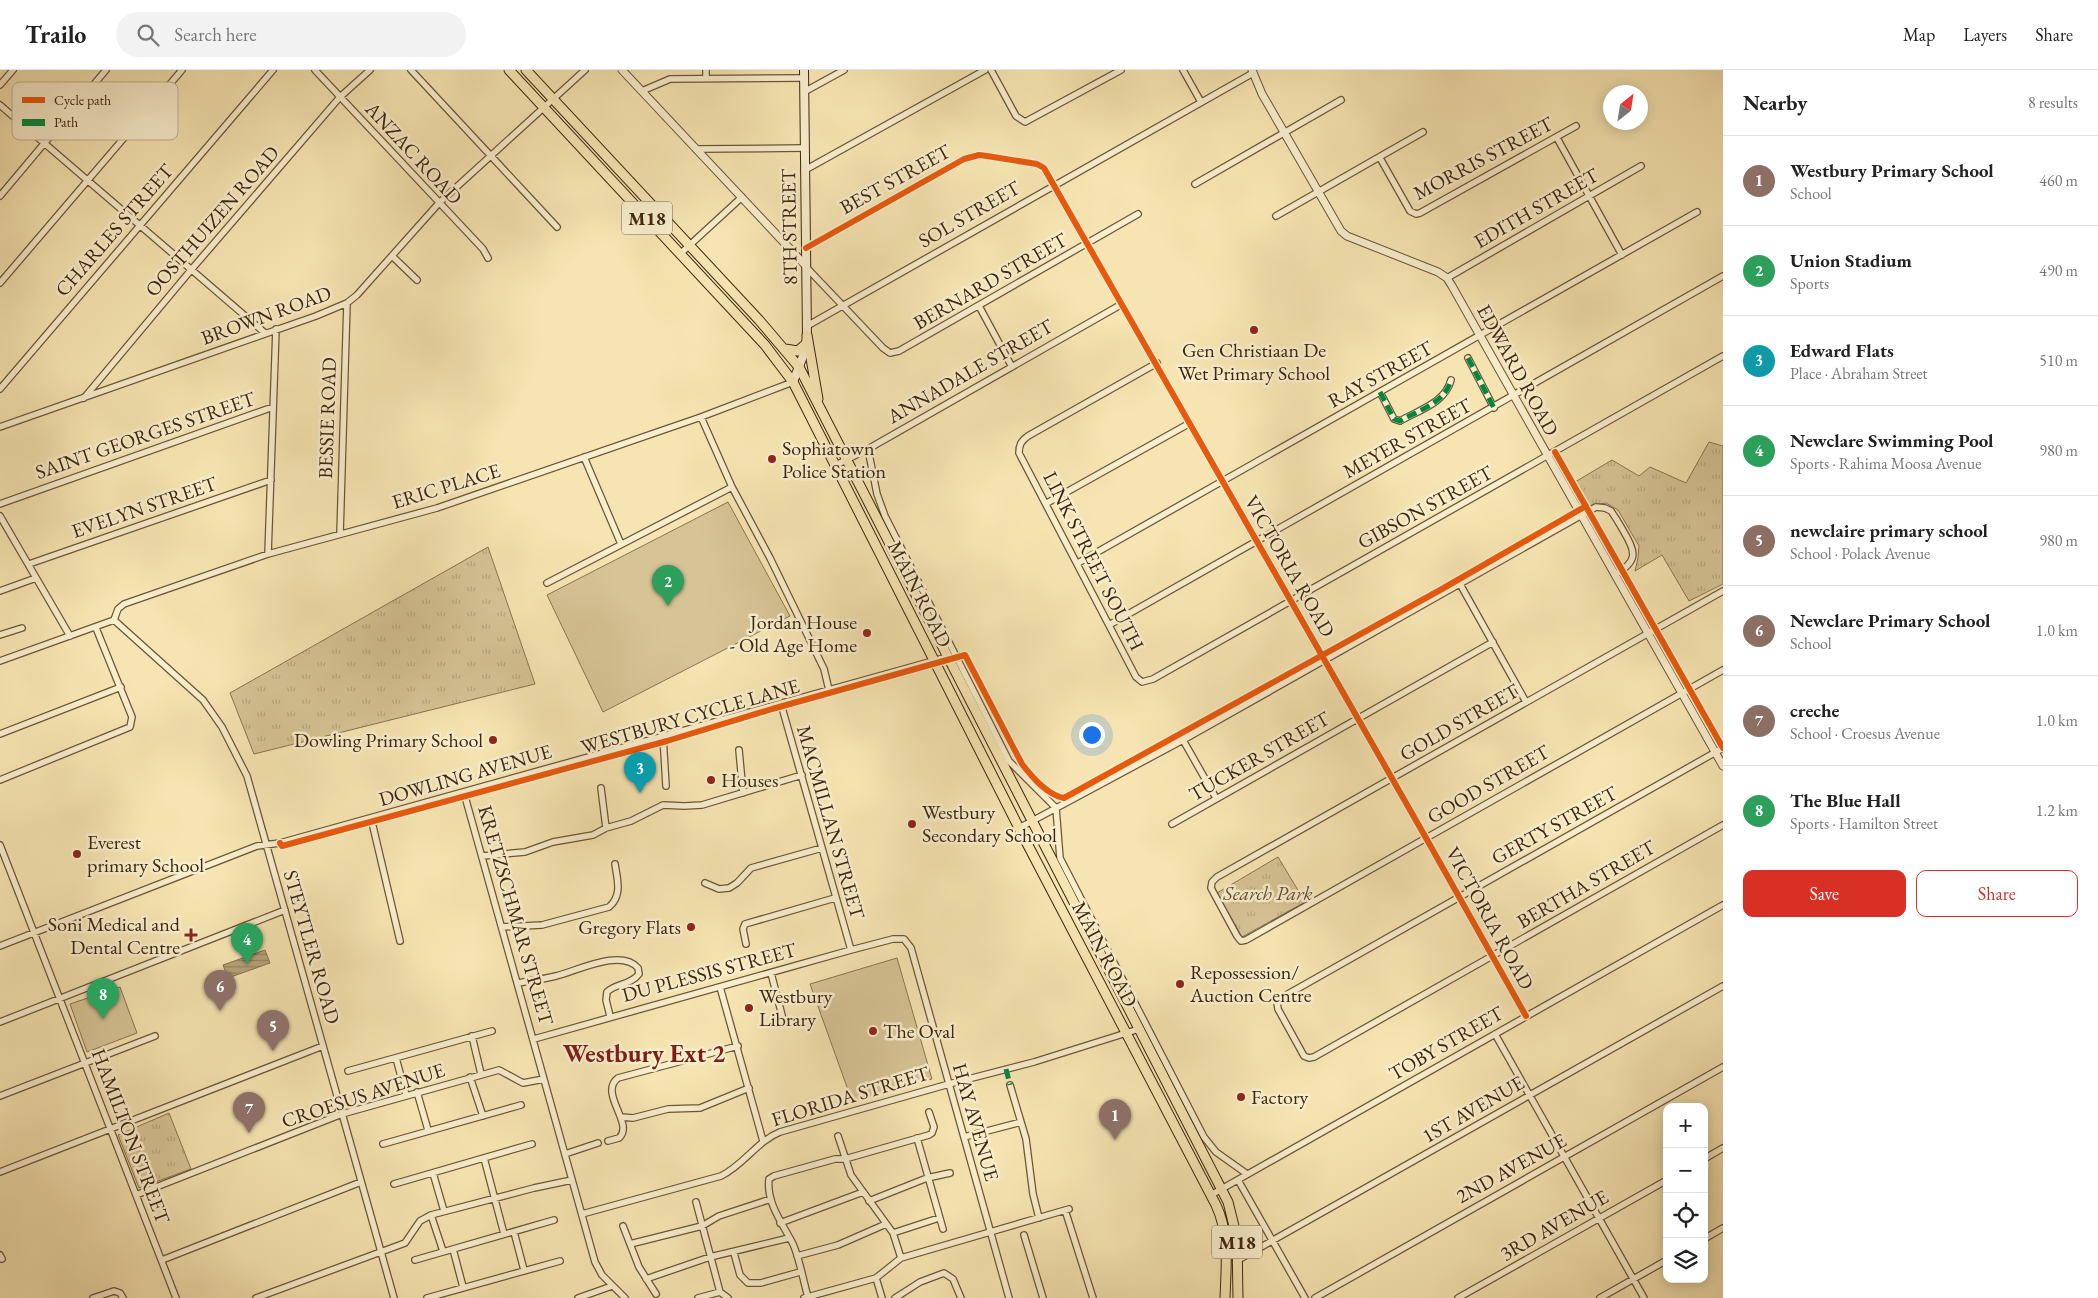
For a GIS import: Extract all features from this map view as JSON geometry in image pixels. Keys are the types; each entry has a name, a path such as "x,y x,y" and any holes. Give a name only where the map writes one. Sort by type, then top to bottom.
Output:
{"main road":[{"name":"MAIN ROAD","path":"509,70 765,345 793,382 1019,828 1211,1195"},
{"name":"MAIN ROAD","path":"526,70 785,349 799,367 845,460 1222,1189"},
{"name":"8TH STREET","path":"793,382 807,335 804,74"},
{"path":"785,349 798,351 807,335"},
{"path":"807,335 819,406"},
{"name":"M18","path":"1222,1189 1234,1222 1238,1260 1238,1298"},
{"name":"M18","path":"1211,1195 1220,1213 1225,1235 1225,1298"}],"street":[{"path":"0,85 13,70"},
{"path":"96,82 106,70"},
{"path":"172,82 182,70"},
{"name":"CHARLES STREET","path":"0,389 273,70"},
{"name":"ANZAC ROAD","path":"315,70 483,249 488,258"},
{"name":"OOSTHUIZEN ROAD","path":"84,398 340,97 370,70"},
{"path":"411,70 557,227"},
{"path":"706,70 706,78"},
{"path":"804,92 844,70"},
{"path":"805,170 985,70"},
{"path":"990,70 1016,116 1025,122 1121,70"},
{"path":"1183,70 1201,102"},
{"name":"BROWN ROAD","path":"0,427 347,303 358,294 439,204 583,71"},
{"path":"624,71 842,306"},
{"path":"1253,72 1262,94 1344,234 1438,272 1447,278"},
{"name":"SOL STREET","path":"807,335 842,306 1253,72"},
{"path":"642,91 670,79 804,74"},
{"path":"1195,184 1341,100"},
{"path":"0,105 12,115"},
{"name":"MORRIS STREET","path":"1380,158 1408,206 1416,214 1426,211 1576,126"},
{"path":"1276,216 1423,132"},
{"path":"1557,138 1622,255"},
{"path":"40,140 265,333"},
{"path":"0,196 48,140"},
{"path":"0,283 122,140"},
{"path":"696,149 805,148"},
{"name":"BEST STREET","path":"806,248 953,164 972,156 987,156 1036,164 1044,168 1054,185"},
{"name":"EDITH STREET","path":"1447,278 1641,166"},
{"name":"VICTORIA ROAD","path":"1054,185 1526,1016"},
{"path":"680,254 742,197"},
{"name":"RAY STREET","path":"1078,563 1697,212"},
{"name":"BERNARD STREET","path":"842,306 883,348 890,353 899,351 1138,214"},
{"path":"392,256 417,280"},
{"name":"MEYER STREET","path":"1109,625 1494,408 1721,277"},
{"name":"EDWARD ROAD","path":"1447,278 1723,766"},
{"name":"BESSIE ROAD","path":"340,534 347,303"},
{"name":"ANNADALE STREET","path":"834,466 868,449 1122,304"},
{"path":"979,306 1012,366"},
{"path":"268,554 276,329"},
{"name":"GIBSON STREET","path":"1142,682 1148,681 1723,356"},
{"path":"1468,358 1494,408"},
{"name":"LINK STREET SOUTH","path":"1142,682 1136,677 1019,448 1023,439 1156,363"},
{"path":"1380,392 1394,419 1400,421 1441,398 1448,390 1451,380"},
{"name":"ERIC PLACE","path":"114,620 118,609 124,604 268,554 437,508 702,417 793,382"},
{"name":"SAINT GEORGES STREET","path":"0,504 273,407"},
{"path":"702,417 732,487 770,558 824,669 829,690"},
{"path":"1047,503 1190,423"},
{"name":"MAIN ROAD","path":"868,449 877,494 885,516 1009,761 1056,808 1060,858 1191,1112 1211,1147 1236,1168 1247,1174"},
{"path":"584,457 621,544"},
{"name":"EVELYN STREET","path":"29,564 270,480"},
{"path":"547,583 732,487"},
{"path":"1019,828 1183,740 1582,514 1596,508 1608,509 1614,515 1633,546 1634,554 1630,563 1616,574"},
{"path":"0,516 70,636"},
{"path":"0,591 36,578"},
{"path":"1460,584 1526,702"},
{"name":"GOLD STREET","path":"1244,941 1237,936 1213,893 1211,888 1212,882 1217,877 1723,591"},
{"path":"0,661 114,620"},
{"name":"STEYTLER ROAD","path":"114,620 193,690 213,713 239,758 247,776 394,1298"},
{"path":"0,635 22,628"},
{"path":"0,780 130,727 132,717 96,628"},
{"name":"TUCKER STREET","path":"1172,824 1493,642"},
{"name":"DOWLING AVENUE","path":"0,946 256,846 278,844 947,657"},
{"name":"GOOD STREET","path":"1244,941 1723,670"},
{"path":"0,734 121,687"},
{"name":"MACMILLAN STREET","path":"781,704 851,950"},
{"path":"663,736 666,786"},
{"path":"1183,740 1216,798"},
{"name":"GERTY STREET","path":"1290,1033 1276,1006 1278,1000 1723,748"},
{"path":"739,750 743,793"},
{"path":"482,856 525,852 553,842 594,835 606,828 636,819 663,805 684,806 702,804 802,775"},
{"path":"601,788 606,828"},
{"name":"KRETZSCHMAR STREET","path":"464,792 598,1268 612,1286 625,1298"},
{"path":"370,818 400,941"},
{"name":"BERTHA STREET","path":"1290,1033 1304,1056 1311,1058 1723,825"},
{"name":"HAMILTON STREET","path":"0,845 176,1298"},
{"path":"705,883 719,889 729,888 737,883 751,868 822,848"},
{"path":"502,927 542,925 609,907 616,900 618,891 615,864"},
{"path":"746,944 743,929 745,924 835,898"},
{"name":"TOBY STREET","path":"1211,1195 1723,905"},
{"path":"0,1022 285,910"},
{"name":"DU PLESSIS STREET","path":"534,1039 610,1016 893,939"},
{"name":"HAY AVENUE","path":"893,939 904,939 909,944 1009,1298"},
{"path":"518,983 555,976 596,963 616,960 631,962 638,968 639,974 632,981 607,992 606,1000 610,1016"},
{"path":"770,973 784,1023"},
{"name":"1ST AVENUE","path":"1238,1260 1723,986"},
{"path":"720,987 763,1141"},
{"name":"FLORIDA STREET","path":"582,1214 721,1176 740,1164 763,1141 772,1135 949,1084 1034,1062 1139,1029"},
{"path":"348,1071 492,1031"},
{"path":"1495,1034 1644,1298"},
{"path":"0,1096 155,1036"},
{"path":"472,1036 481,1074"},
{"path":"0,1172 323,1046"},
{"path":"608,1141 619,1138 622,1135 621,1116 612,1092 612,1085 618,1078 738,1046"},
{"path":"396,1058 406,1095"},
{"name":"2ND AVENUE","path":"1315,1298 1723,1067"},
{"name":"CROESUS AVENUE","path":"136,1194 342,1114 406,1095 499,1070 523,1083 544,1079"},
{"path":"470,1077 483,1116"},
{"path":"1010,1085 1028,1149 1035,1204 1039,1218"},
{"path":"621,1116 633,1118 668,1109 700,1108 749,1088"},
{"path":"417,1092 428,1130"},
{"path":"383,1144 521,1105"},
{"path":"929,1112 934,1127 932,1133 845,1159 835,1159 772,1177 768,1182 771,1199 780,1222 797,1256 806,1297 876,1278 902,1258 1067,1210 1093,1298"},
{"path":"964,1137 1021,1122"},
{"path":"838,1136 852,1176 893,1233 902,1258"},
{"path":"917,1138 943,1228"},
{"path":"565,1154 598,1143"},
{"path":"394,1184 532,1144"},
{"path":"1708,1157 1723,1148"},
{"path":"484,1158 504,1234"},
{"path":"432,1173 444,1211"},
{"path":"870,1201 927,1178 950,1173"},
{"path":"256,1298 380,1250 404,1243 420,1221 431,1215 572,1180"},
{"path":"1238,1180 1305,1298"},
{"path":"162,1260 361,1182"},
{"name":"3RD AVENUE","path":"1458,1298 1663,1182"},
{"path":"780,1222 863,1192"},
{"path":"630,1244 702,1226 719,1216 771,1199"},
{"path":"696,1202 720,1292 728,1298"},
{"path":"431,1215 442,1251"},
{"path":"893,1233 940,1218"},
{"path":"415,1260 554,1220"},
{"path":"797,1256 838,1245 886,1224"},
{"path":"623,1226 639,1268 656,1294"},
{"path":"1706,1238 1723,1228"},
{"path":"514,1232 524,1270"},
{"path":"1024,1236 1043,1298"},
{"path":"646,1278 710,1257 734,1253 789,1238"},
{"path":"453,1249 463,1287"},
{"path":"734,1253 740,1275 748,1283 761,1283 800,1272"},
{"path":"427,1298 560,1261"},
{"path":"1600,1298 1663,1262"},
{"path":"895,1298 925,1279 944,1273 953,1279 960,1298"},
{"path":"876,1278 882,1298"},
{"path":"578,1298 612,1286"},
{"path":"94,1298 114,1291 120,1293 123,1298"},
{"path":"698,1298 720,1292"}],"green space":[{"path":"1709,442 1723,446 1723,584 1689,601 1662,555 1635,571 1639,546 1618,510 1606,503 1587,506 1575,482 1612,460 1639,476 1650,467 1686,483"},
{"path":"728,502 790,616 603,712 547,595"},
{"path":"488,547 535,684 254,754 230,693"},
{"name":"Search Park","path":"1278,857 1305,902 1242,937 1217,893"},
{"name":"The Oval","path":"897,958 932,1079 852,1101 810,984"},
{"path":"120,987 137,1033 87,1052 70,1004"},
{"path":"169,1113 191,1169 139,1188 118,1135"}],"shaded area":[{"path":"265,950 270,963 228,978 223,965"}],"marked path":[{"path":"1468,358 1494,408"},
{"path":"1380,392 1394,419 1400,421 1437,400 1448,388 1451,380"},
{"path":"1006,1069 1010,1085"}],"cycle path":[{"path":"806,248 964,159 979,155 1037,164 1044,168 1526,1016"},
{"path":"1555,452 1723,748"},
{"name":"WESTBURY CYCLE LANE","path":"280,843 282,846 667,741 772,709 965,655 1022,764 1035,780 1046,789 1064,798 1442,589 1586,506"}],"place":[{"name":"Gen Christiaan De Wet Primary School","path":"1254,330"},
{"name":"Sophiatown Police Station","path":"772,459"},
{"name":"Union Stadium","path":"668,606"},
{"name":"Jordan House - Old Age Home","path":"867,633"},
{"name":"Dowling Primary School","path":"493,740"},
{"name":"Houses","path":"711,780"},
{"name":"Edward Flats","path":"640,793"},
{"name":"Westbury Secondary School","path":"912,824"},
{"name":"Everest primary School","path":"77,854"},
{"name":"Gregory Flats","path":"691,927"},
{"name":"Soni Medical and Dental Centre","path":"191,935"},
{"name":"Newclare Swimming Pool","path":"247,964"},
{"name":"Repossession/ Auction Centre","path":"1180,984"},
{"name":"Westbury Library","path":"749,1008"},
{"name":"Newclare Primary School","path":"220,1011"},
{"name":"The Blue Hall","path":"103,1019"},
{"name":"The Oval","path":"873,1031"},
{"name":"newclaire primary school","path":"273,1051"},
{"name":"Factory","path":"1241,1097"},
{"name":"creche","path":"249,1133"},
{"name":"Westbury Primary School","path":"1115,1140"}],"district":[{"name":"Westbury Ext 2","path":"644,1053"}]}
